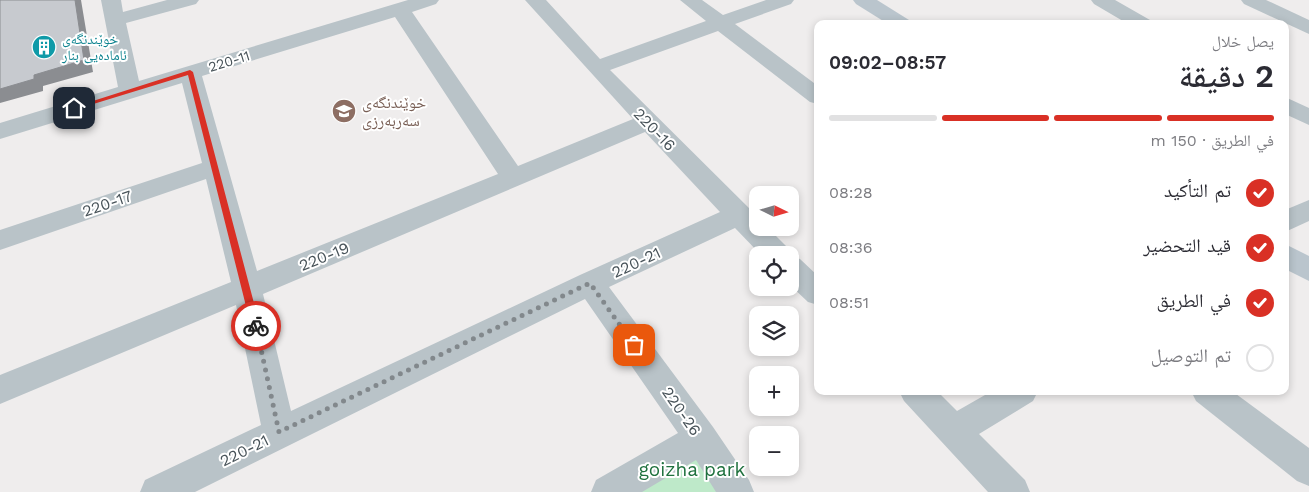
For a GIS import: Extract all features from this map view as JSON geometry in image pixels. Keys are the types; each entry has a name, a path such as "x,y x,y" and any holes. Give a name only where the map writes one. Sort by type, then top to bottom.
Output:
{"street":[{"path":"130,90 113,10 188,0"},
{"name":"220-11","path":"0,131 429,0"},
{"name":"220-16","path":"535,0 596,68 769,246"},
{"path":"690,0 814,94"},
{"path":"596,68 784,0"},
{"path":"862,0 895,20"},
{"path":"1101,0 1136,20"},
{"path":"1251,0 1309,28"},
{"path":"400,9 513,178"},
{"path":"190,72 247,288 279,432"},
{"path":"1289,106 1309,118"},
{"name":"220-19","path":"0,390 648,122"},
{"name":"220-17","path":"0,240 214,167"},
{"path":"1289,220 1309,209"},
{"name":"220-21","path":"158,492 590,283 738,215"},
{"path":"1289,258 1309,270"},
{"path":"799,276 814,290"},
{"name":"220-26","path":"590,283 701,438 736,492"},
{"path":"919,395 955,430 1012,492"},
{"path":"955,430 1015,395"},
{"path":"1212,395 1309,468"},
{"path":"609,492 701,438"}],"green space":[{"name":"goizha park","path":"701,438 736,492 609,492"}],"building":[{"name":"خوێندنگەی ئامادەیی بنار","path":"0,0 75,0 84,60 34,75 34,79 0,89"}],"way so far":[{"path":"256,326 279,432 590,283 634,345"}],"place":[{"name":"خوێندنگەی ئامادەیی بنار","path":"44,47"},
{"name":"خوێندنگەی سەربەرزی","path":"344,111"}],"route":[{"path":"74,108 190,72 256,326"}]}
